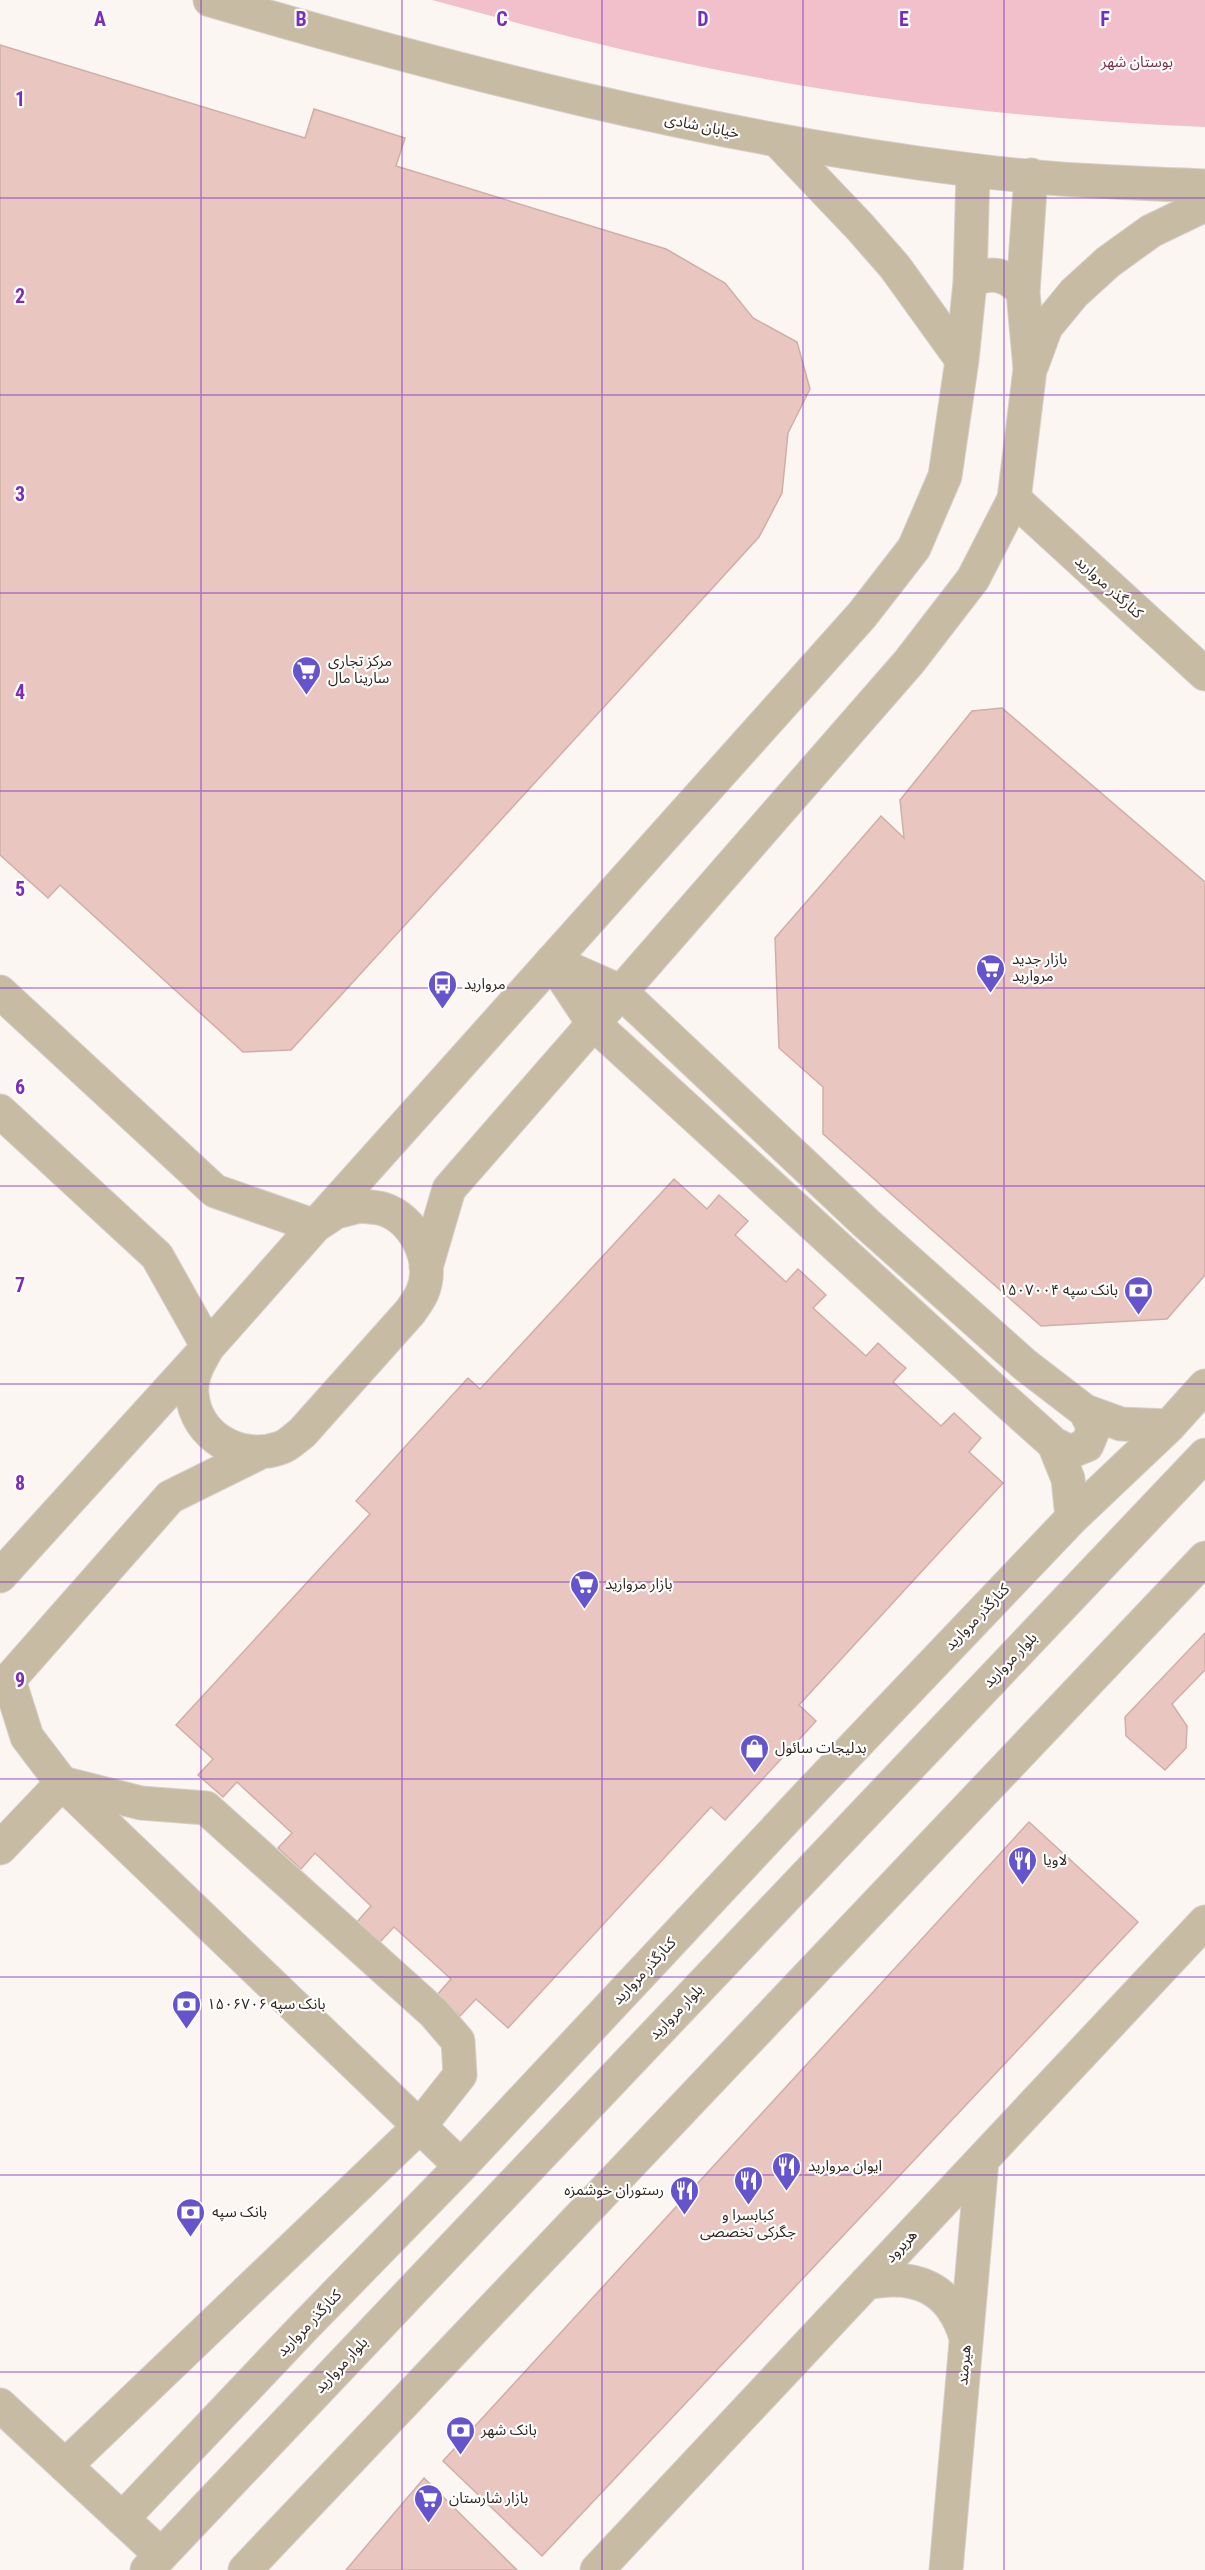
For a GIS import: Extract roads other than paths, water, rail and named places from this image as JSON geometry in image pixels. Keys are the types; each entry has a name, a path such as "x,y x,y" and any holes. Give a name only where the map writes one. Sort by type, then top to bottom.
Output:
{"street":[{"name":"خیابان شادی","path":"210,0 555,94 666,120 779,142 973,171 1205,186"},
{"path":"779,142 895,267 962,360"},
{"path":"0,1576 208,1347 862,615 914,548 945,476 962,360 969,282 973,171"},
{"path":"461,2166 62,1783 27,1737 4,1685 170,1497 259,1454 282,1448 302,1433 410,1312 423,1291 426,1267 450,1189 592,1023 909,662 973,579 1014,499 1030,369 1023,292 1031,175"},
{"path":"1030,369 1047,327 1074,293 1108,262 1151,231 1205,205"},
{"path":"969,282 980,276 992,274 1015,283 1023,292"},
{"name":"کنارگذر مروارید","path":"1014,499 1205,674"},
{"path":"552,961 620,991 883,1239 1024,1364 1085,1411 1121,1424 1169,1426"},
{"path":"552,961 592,1023 1054,1444 1070,1452 1087,1445 1094,1428 1085,1411"},
{"path":"0,992 215,1191 315,1227"},
{"path":"0,1111 157,1256 208,1347"},
{"path":"315,1227 336,1212 360,1206 384,1209 405,1222 421,1243 426,1267"},
{"path":"208,1347 196,1368 192,1393 198,1417 213,1436 234,1450 259,1454"},
{"name":"کنارگذر مروارید","path":"122,2519 297,2334 461,2166 808,1795 1072,1518 1169,1426 1205,1386"},
{"path":"1054,1444 1068,1479 1072,1518"},
{"name":"بلوار مروارید","path":"154,2563 1205,1455"},
{"path":"246,2570 1205,1558"},
{"path":"0,1848 62,1783"},
{"path":"62,1783 141,1803 206,1808 434,2013 458,2041 460,2075 419,2127 65,2466"},
{"name":"هریرود","path":"597,2570 1205,1922"},
{"name":"هیرمند","path":"946,2570 982,2160"},
{"path":"866,2283 889,2278 908,2280 927,2286 947,2300 961,2320 966,2338"},
{"path":"0,2405 122,2519 154,2563"}],"place":[{"name":"مرکز تجاری سارینا مال","path":"307,696"},
{"name":"بازار جدید مروارید","path":"991,994"},
{"name":"مروارید","path":"443,1010"},
{"name":"بانک سپه ۱۵۰۷۰۰۴","path":"1139,1316"},
{"name":"بازار مروارید","path":"584,1610"},
{"name":"بدلیجات سائول","path":"754,1774"},
{"name":"لاویا","path":"1022,1886"},
{"name":"بانک سپه ۱۵۰۶۷۰۶","path":"186,2030"},
{"name":"ایوان مروارید","path":"787,2192"},
{"name":"کبابسرا و جگرکی تخصصی","path":"748,2206"},
{"name":"رستوران خوشمزه","path":"685,2216"},
{"name":"بانک سپه","path":"191,2238"},
{"name":"بانک شهر","path":"460,2456"},
{"name":"بازار شارستان","path":"428,2524"}],"park label":[{"name":"بوستان شهر","path":"1137,62"}]}
